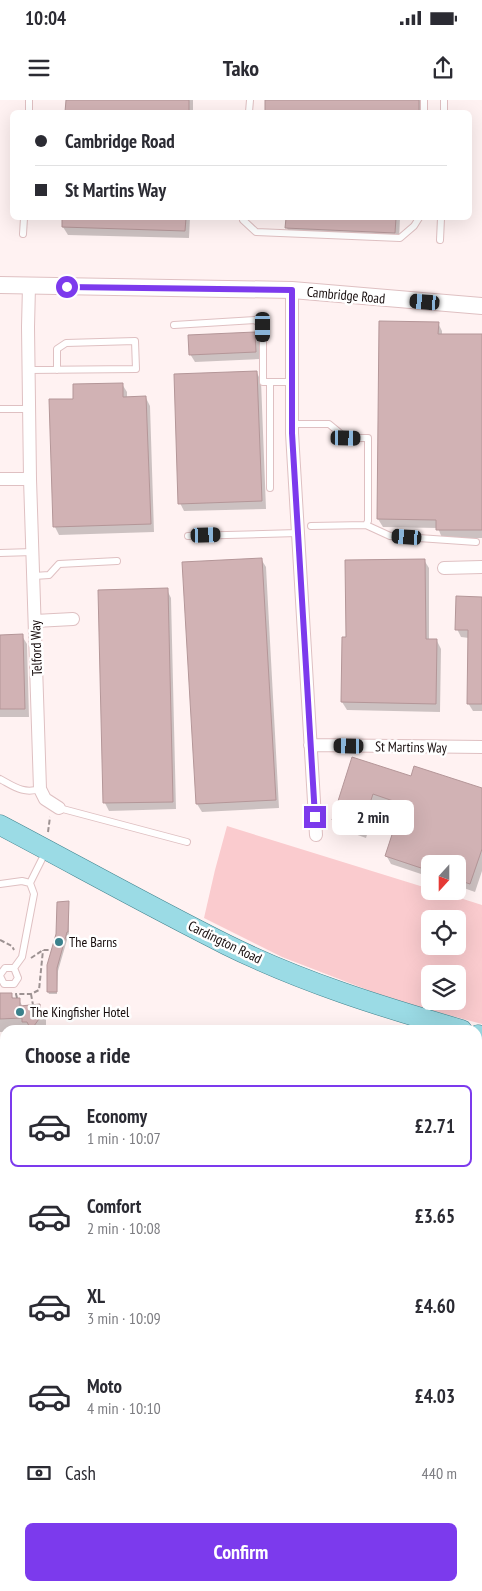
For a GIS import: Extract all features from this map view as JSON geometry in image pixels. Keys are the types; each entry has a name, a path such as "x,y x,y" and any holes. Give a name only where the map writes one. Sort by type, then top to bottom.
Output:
{"main road":[{"name":"Cardington Road","path":"0,825 236,949 312,982 396,1011 445,1025"}],"street":[{"name":"Cambridge Road","path":"0,285 292,290 482,306"},
{"name":"Telford Way","path":"29,286 30,479 40,789"},
{"path":"292,290 292,424 316,835"},
{"path":"0,479 30,479"},
{"path":"444,568 482,568"},
{"path":"36,621 74,619"},
{"name":"St Martins Way","path":"310,746 482,747"},
{"path":"40,789 45,799 55,806"}],"lane":[{"path":"23,234 24,220"},
{"path":"243,220 256,232 400,238 414,226 417,220"},
{"path":"440,240 441,220"},
{"path":"174,325 255,320 263,327 263,382 292,382"},
{"path":"28,370 57,370 136,370 135,341 66,343 58,349 57,370"},
{"path":"270,382 270,488"},
{"path":"0,409 29,409"},
{"path":"292,424 328,424 346,438 368,438 368,521 366,525"},
{"path":"311,526 366,525 390,536 476,542"},
{"path":"188,536 298,533"},
{"path":"0,553 33,552"},
{"path":"34,576 49,575 59,564 117,561"},
{"path":"0,779 24,791 30,792 40,789"},
{"path":"55,806 187,842"},
{"path":"16,966 5,968 0,976 4,984 14,984 18,978 16,966 22,957 34,894 30,883 46,850"},
{"path":"0,884 22,880 30,883"}],"path":[{"path":"46,850 55,806"},
{"path":"0,940 12,946 16,953 16,966 24,964 43,950 51,950"},
{"path":"17,998 16,994 32,994 39,990 43,950"},
{"path":"32,994 32,1005"}],"shaded area":[{"path":"227,826 421,886 421,900 466,900 482,905 482,1024 430,1010 466,1010 466,965 421,965 421,1008 396,1001 282,957 204,918"}],"building":[{"path":"66,100 189,100 189,110 65,110"},
{"path":"265,100 419,100 419,110 265,110"},
{"path":"62,220 186,220 185,231 62,227"},
{"path":"286,220 396,220 395,233 285,228"},
{"path":"379,321 439,322 438,334 482,334 482,530 436,530 436,520 377,519"},
{"path":"255,332 256,352 189,355 188,335"},
{"path":"257,371 262,501 178,504 174,374"},
{"path":"123,383 123,397 146,396 151,524 53,527 49,399 73,399 73,384"},
{"path":"262,558 276,800 196,804 182,562"},
{"path":"425,559 426,639 437,639 436,704 341,702 342,637 346,637 345,560"},
{"path":"168,588 173,802 103,803 98,590"},
{"path":"456,596 482,597 482,704 467,704 468,630 455,630"},
{"path":"23,634 25,709 0,709 0,635"},
{"path":"352,757 411,776 414,766 482,788 482,849 470,884 466,883 466,855 421,855 421,868 385,856 402,804 373,794 361,830 332,820"},
{"name":"The Barns","path":"69,901 68,932 57,968 57,992 47,992 47,965 56,934 57,902"},
{"name":"The Kingfisher Hotel","path":"0,993 12,993 12,998 20,998 20,1006 40,1004 41,1016 35,1025 22,1022 22,1018 0,1019"}],"place":[{"name":"The Barns","path":"59,942"},
{"name":"The Kingfisher Hotel","path":"20,1012"}],"route":[{"path":"67,287 292,290 292,433 315,817"}]}
